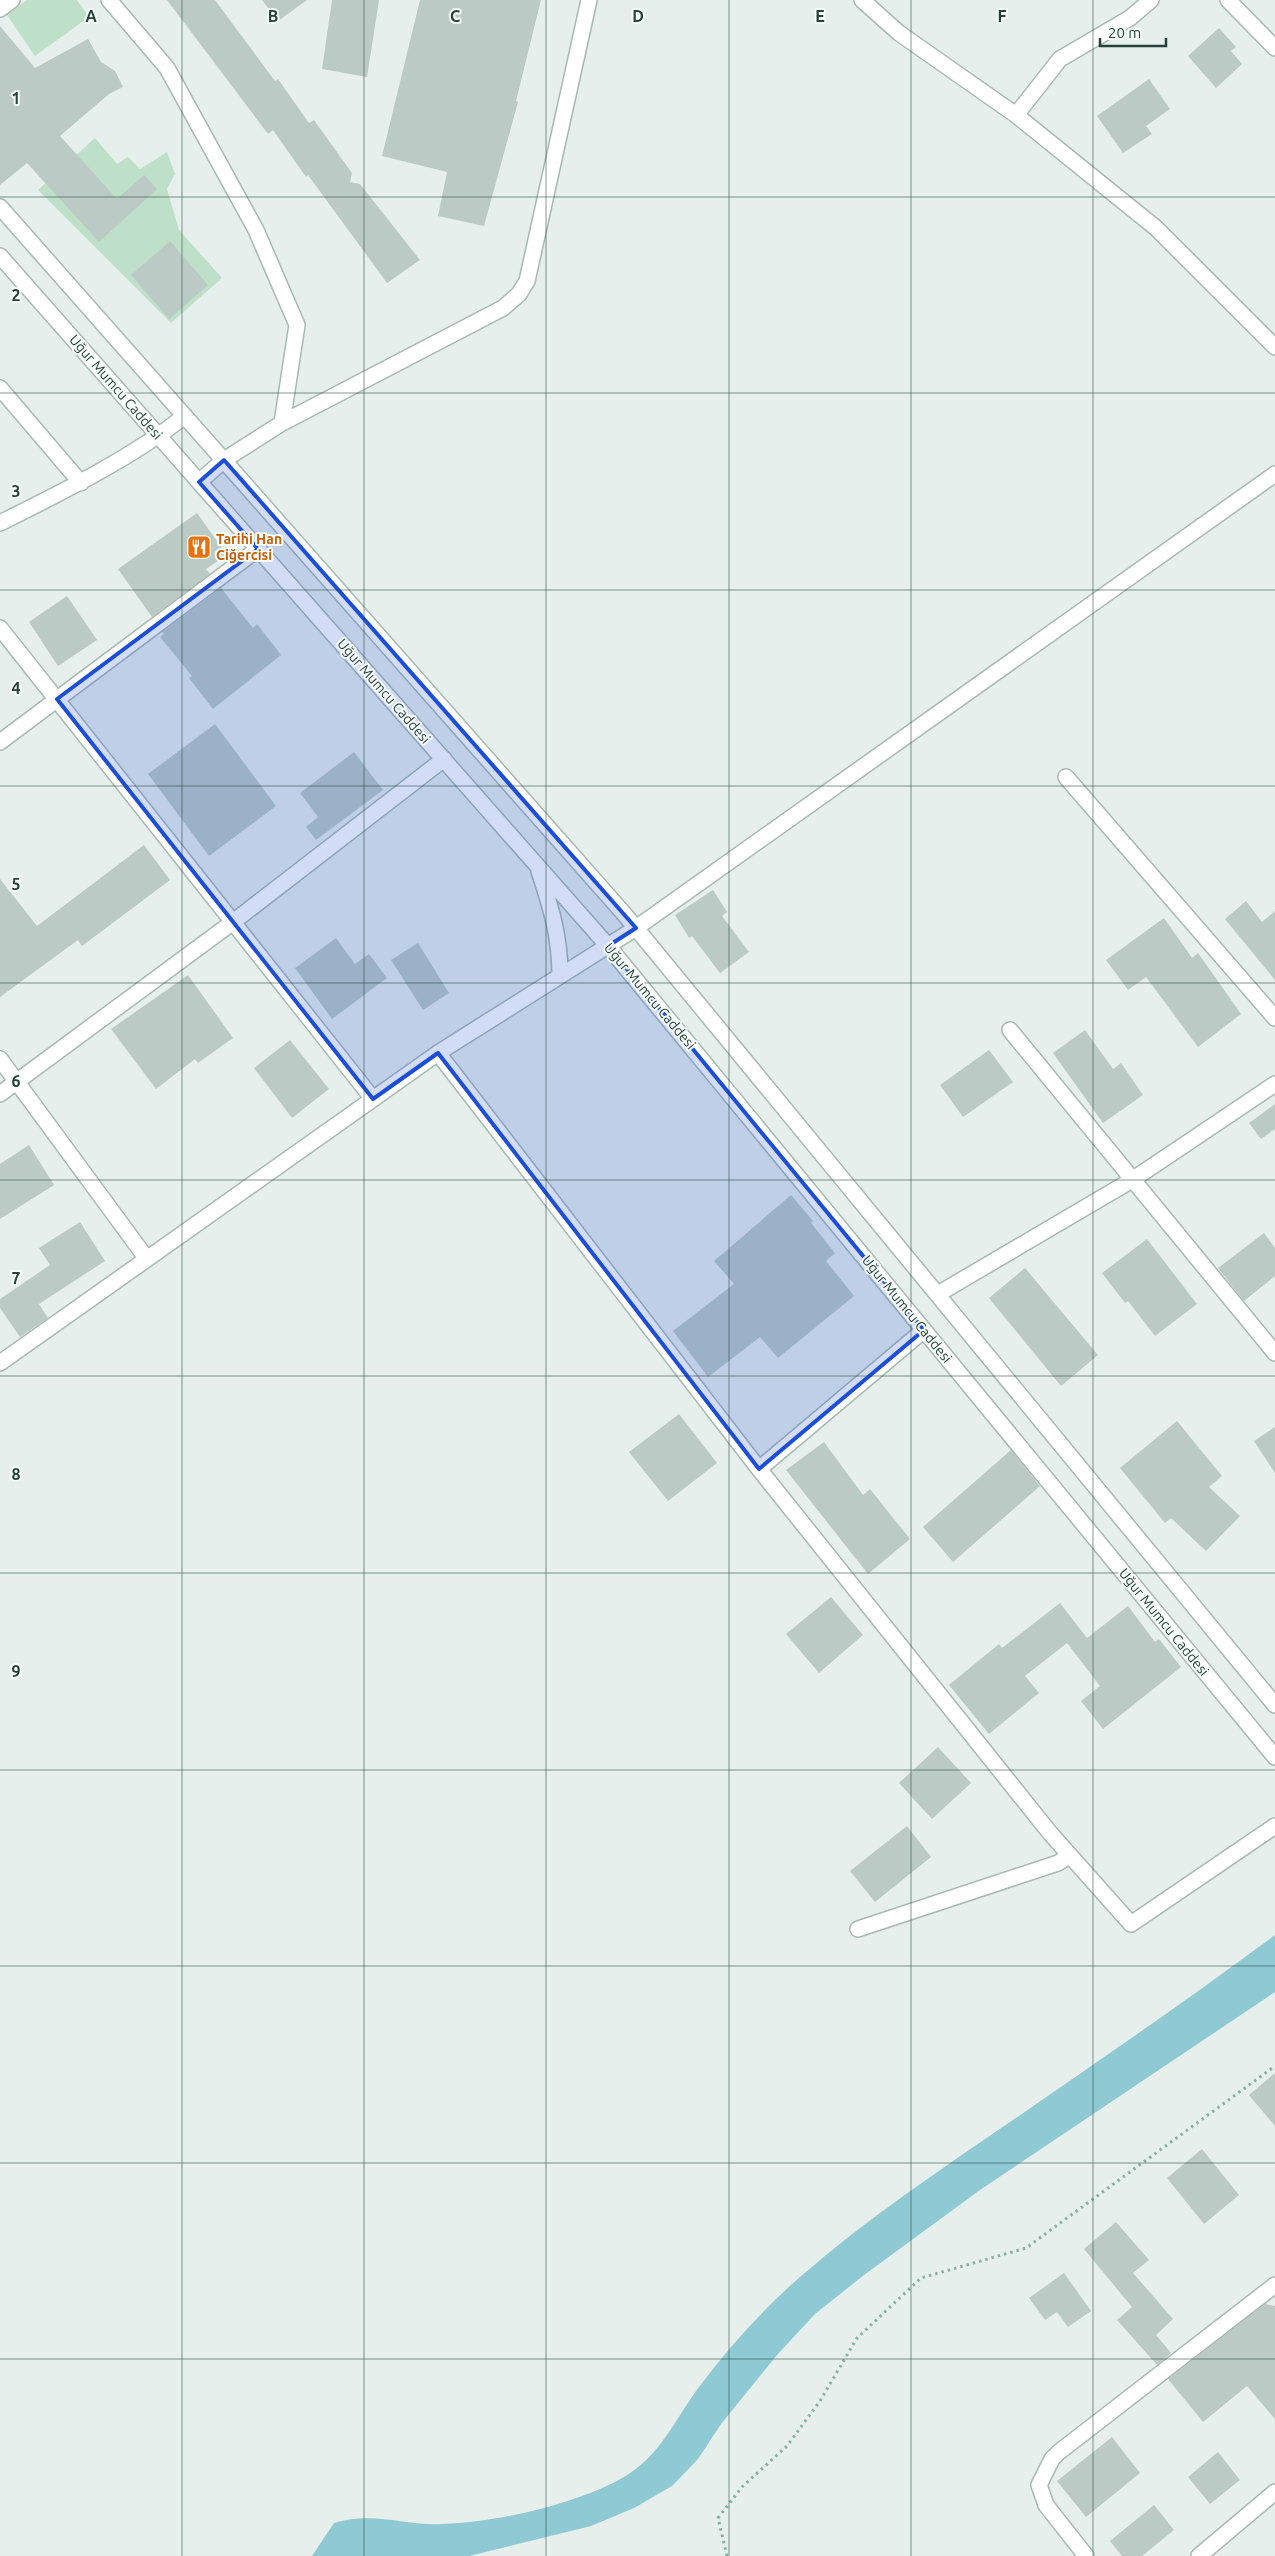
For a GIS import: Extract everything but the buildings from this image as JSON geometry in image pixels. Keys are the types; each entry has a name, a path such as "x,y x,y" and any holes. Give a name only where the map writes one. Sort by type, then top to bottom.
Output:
{"street":[{"path":"0,9 12,0"},
{"path":"109,0 167,68 256,230 297,325 282,423"},
{"path":"200,482 224,460 282,423 503,308 519,294 527,281 589,0"},
{"path":"862,0 899,34 1016,115 1156,228 1275,347"},
{"path":"1016,115 1060,59 1130,18 1151,0"},
{"path":"1228,0 1275,48"},
{"path":"0,207 636,928 1275,1705"},
{"name":"Uğur Mumcu Caddesi","path":"0,256 608,946 1275,1757"},
{"path":"0,388 81,483"},
{"path":"0,523 81,483 159,436 185,416"},
{"path":"0,1363 438,1053 636,928 1275,474"},
{"path":"0,742 258,549"},
{"path":"0,628 373,1099"},
{"path":"0,1094 233,922 444,759"},
{"path":"1066,777 1275,1018"},
{"path":"537,865 555,919 559,942 560,976"},
{"path":"1010,1030 1275,1353"},
{"path":"438,1053 759,1468 1069,1856 1131,1924 1275,1826"},
{"path":"0,1059 147,1259"},
{"path":"938,1294 1132,1180 1275,1084"},
{"path":"759,1468 924,1330"},
{"path":"858,1929 1058,1863 1069,1856"},
{"path":"1086,2556 1046,2505 1039,2485 1052,2459 1094,2423 1275,2285"},
{"path":"1199,2556 1275,2492"}],"path":[{"path":"727,2556 718,2518 742,2487 787,2446 820,2401 857,2338 921,2278 1026,2248 1275,2066"}],"highlighted area":[{"path":"224,460 636,928 608,946 924,1330 759,1469 438,1053 373,1099 57,699 258,549 199,482"}],"green space":[{"path":"27,0 77,0 89,17 35,56 7,15"},
{"path":"95,138 117,164 128,157 140,169 167,152 175,174 167,189 179,230 222,278 171,323 38,190"}],"water":[{"path":"1275,1935 1275,1992 980,2190 864,2275 815,2314 777,2355 721,2424 698,2459 672,2486 634,2508 591,2526 469,2556 312,2556 334,2523 363,2518 443,2524 506,2517 572,2500 611,2484 627,2475 641,2465 662,2442 699,2387 746,2329 772,2302 827,2254 912,2190 1153,2023"}],"place":[{"name":"Tarihi Han Ciğercisi","path":"199,547"}]}
